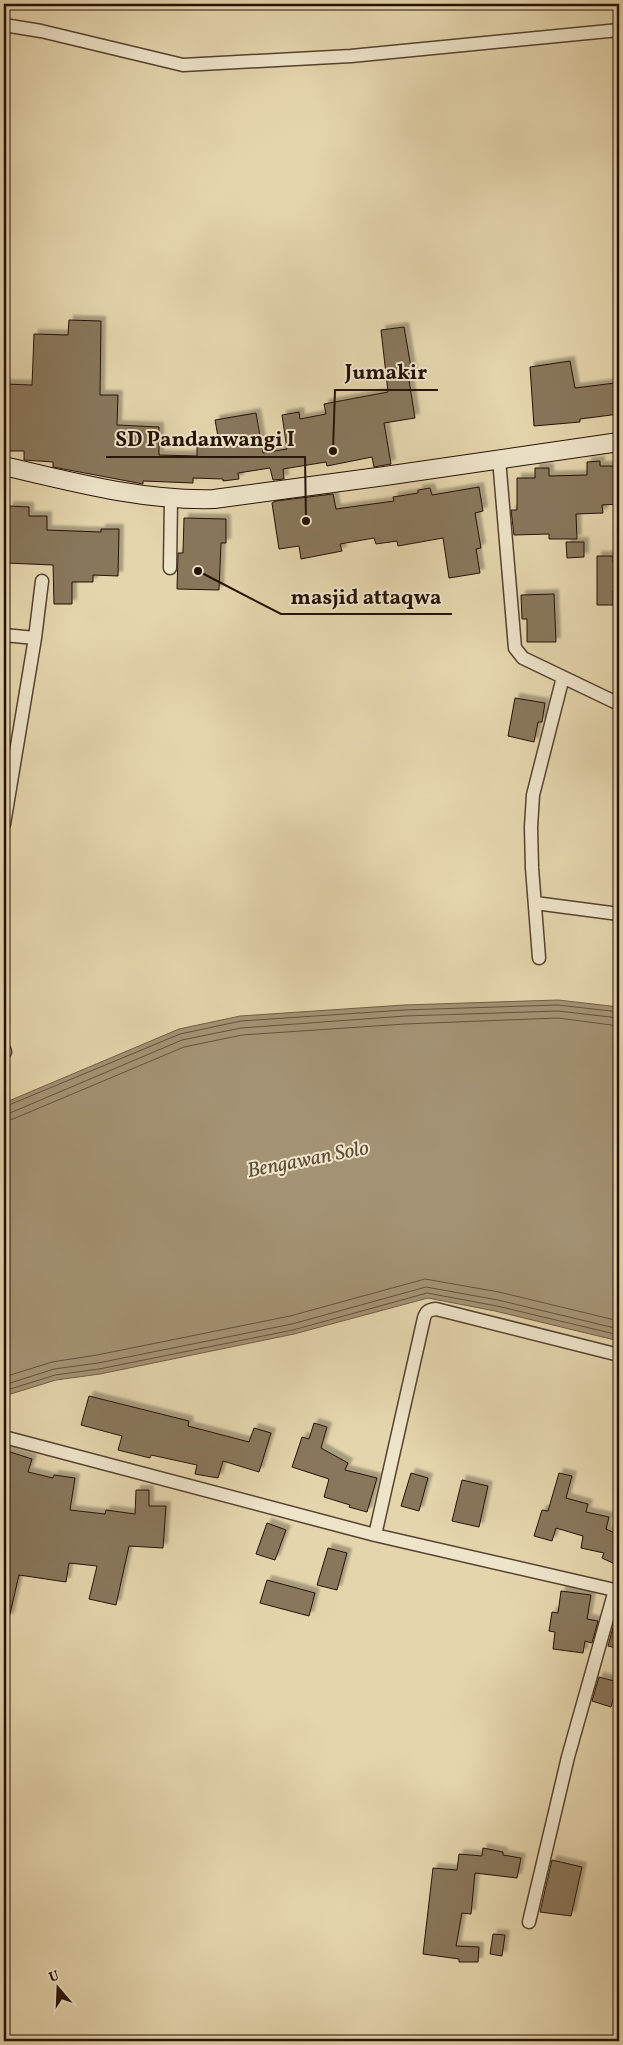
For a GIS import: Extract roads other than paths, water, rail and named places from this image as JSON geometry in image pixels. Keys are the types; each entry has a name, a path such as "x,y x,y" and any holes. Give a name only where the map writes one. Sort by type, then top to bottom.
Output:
{"street":[{"path":"4,25 41,31 183,64 351,56 619,30"},
{"path":"4,466 62,480 171,498 214,499 619,442"},
{"path":"498,459 515,648 523,658 619,704"},
{"path":"170,568 171,498"},
{"path":"4,824 35,638 42,581"},
{"path":"4,635 35,638"},
{"path":"539,958 531,827 533,795 563,677"},
{"path":"535,902 619,914"},
{"path":"375,1535 424,1318 425,1314 430,1310 436,1309 619,1355"},
{"path":"4,1437 375,1535 617,1591 568,1758 530,1922"}],"water":[{"name":"Bengawan Solo","path":"558,1000 619,1007 619,1341 495,1311 428,1298 294,1334 100,1374 56,1380 4,1396 4,1103 179,1029 240,1016 404,1005"}],"place":[{"name":"Jumakir","path":"333,451"},
{"name":"SD Pandanwangi I","path":"306,521"},
{"name":"masjid attaqwa","path":"198,571"}]}
